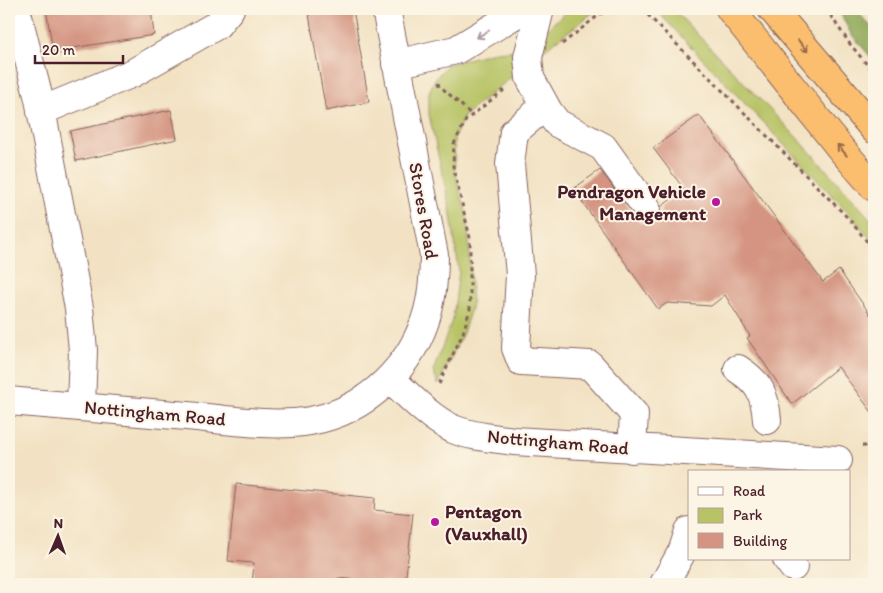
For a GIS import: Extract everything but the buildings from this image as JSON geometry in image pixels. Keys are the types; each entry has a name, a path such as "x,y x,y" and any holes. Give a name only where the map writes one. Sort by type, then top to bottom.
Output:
{"highway":[{"path":"772,9 874,129"},
{"path":"730,10 841,149 874,187"}],"street":[{"path":"16,9 29,54 79,308 83,350 81,407"},
{"path":"41,111 133,73 217,25 230,9"},
{"name":"Stores Road","path":"386,9 434,263 433,287 428,312 416,342 391,378"},
{"path":"396,64 456,50 524,9"},
{"path":"540,9 532,34 528,70 530,78 545,106 557,123 603,147 646,206"},
{"path":"545,106 514,132 510,164 520,275 516,348 521,361 590,365 634,414 632,448"},
{"path":"738,369 750,376 765,399 767,420"},
{"name":"Nottingham Road","path":"9,401 241,420 310,421 343,411 366,399 391,378 424,411 454,429 514,442 632,448 700,462 838,460"},
{"path":"664,584 688,537"}],"path":[{"path":"642,9 848,218 874,250"},
{"path":"826,9 850,44 874,73"},
{"path":"432,57 440,86 472,115"}],"green space":[{"path":"569,9 598,9 537,55 547,29"},
{"path":"655,9 673,9 803,144 874,223 874,243 844,208"},
{"path":"838,9 855,9 874,30 874,61 851,34"},
{"path":"524,50 525,66 465,115 454,138 455,171 468,220 472,305 463,333 438,385 433,371 453,318 459,271 450,208 429,115 429,92 435,79 448,64 494,52"}],"place":[{"name":"Pendragon Vehicle Management","path":"716,202"},
{"name":"Pentagon (Vauxhall)","path":"435,522"}]}
